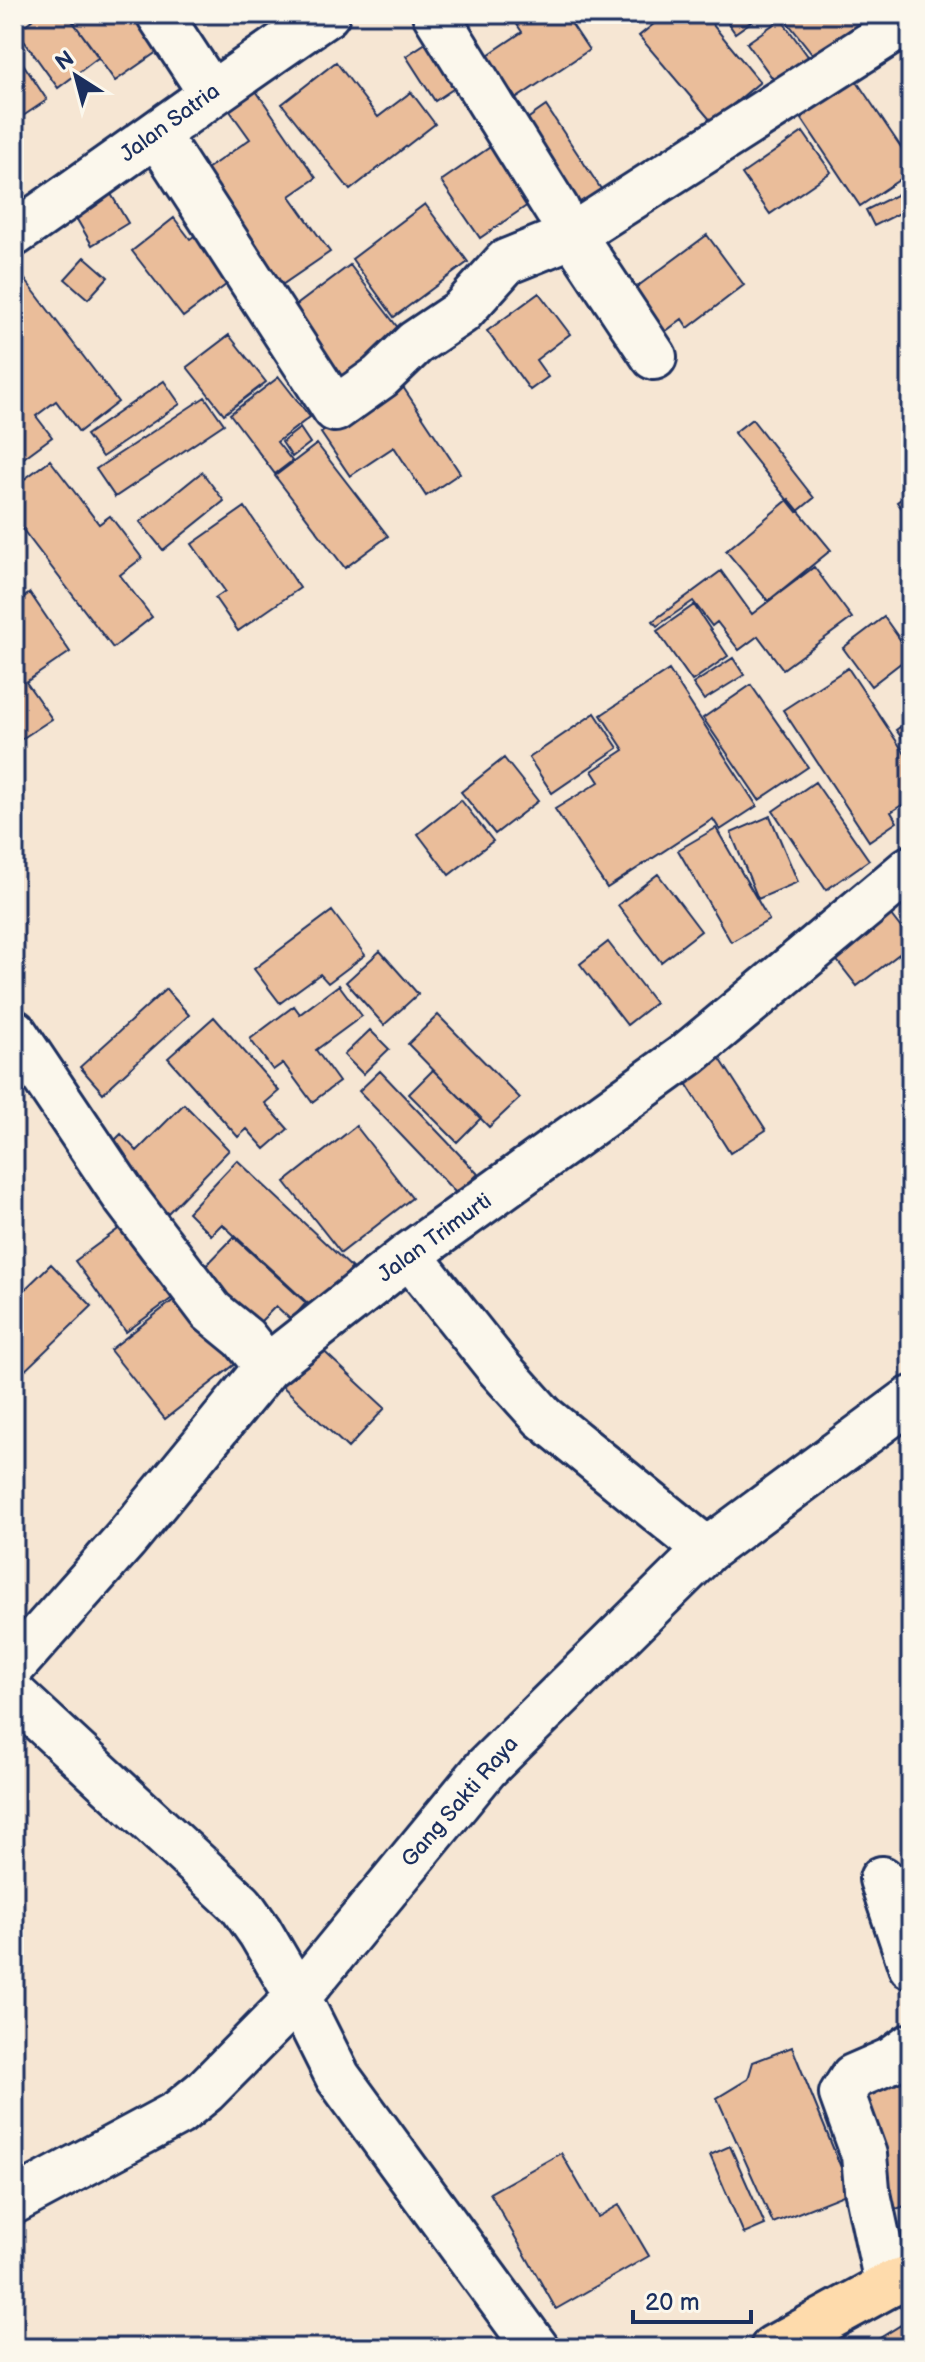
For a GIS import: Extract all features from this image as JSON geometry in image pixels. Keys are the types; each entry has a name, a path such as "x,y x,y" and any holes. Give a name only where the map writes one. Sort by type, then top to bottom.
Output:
{"highway":[{"path":"773,2348 895,2277"}],"street":[{"path":"159,14 211,93"},
{"name":"Jalan Satria","path":"14,234 327,14"},
{"path":"435,14 654,357"},
{"path":"157,135 335,409 380,377 415,343 461,312 506,262 565,222 911,19"},
{"name":"Jalan Trimurti","path":"14,1665 125,1540 267,1367 409,1255 688,1054 911,868"},
{"path":"14,1032 127,1200 211,1311 244,1338 267,1367"},
{"path":"409,1255 498,1367 543,1417 707,1550"},
{"name":"Gang Sakti Raya","path":"14,2201 178,2113 205,2091 298,1997 486,1768 707,1550 911,1399"},
{"path":"14,1695 241,1905 298,1997 338,2077 536,2348"},
{"path":"882,1879 911,1966"},
{"path":"895,2277 867,2189 864,2155 842,2094 853,2077 892,2060 911,2046"}],"building":[{"path":"40,14 67,14 99,57 58,88 17,31"},
{"path":"86,14 141,14 164,47 115,81 74,23"},
{"path":"171,14 208,14 185,32"},
{"path":"510,14 565,14 589,50 502,108 473,65 522,32"},
{"path":"666,14 704,14 760,82 712,122 639,36"},
{"path":"722,14 762,14 735,33"},
{"path":"781,14 870,14 815,57"},
{"path":"781,19 815,66 781,90 747,43"},
{"path":"438,35 468,79 435,101 406,56"},
{"path":"14,50 47,100 14,122"},
{"path":"336,62 378,117 411,92 435,124 350,190 282,104"},
{"path":"847,67 911,162 911,172 860,206 792,104"},
{"path":"252,85 316,178 290,196 330,252 273,291 194,178 250,139 225,104"},
{"path":"546,106 601,189 565,214 510,131"},
{"path":"803,132 831,172 770,214 742,174"},
{"path":"499,141 538,198 480,238 441,181"},
{"path":"902,192 910,208 874,226 866,210"},
{"path":"111,194 128,223 92,245 75,216"},
{"path":"425,204 468,262 394,317 352,259"},
{"path":"174,218 190,239 207,227 242,273 183,317 132,251"},
{"path":"707,235 744,285 688,328 682,319 658,337 626,295"},
{"path":"85,257 108,277 88,299 65,279"},
{"path":"14,265 118,402 79,432 56,401 36,416 52,437 14,465"},
{"path":"350,265 405,337 338,389 282,316"},
{"path":"539,293 570,334 536,360 548,377 530,390 487,331"},
{"path":"229,335 266,382 224,414 187,367"},
{"path":"279,377 310,417 277,442 292,461 275,474 230,414"},
{"path":"164,381 180,404 102,457 86,435"},
{"path":"399,381 460,473 426,496 394,447 350,476 321,433"},
{"path":"205,397 224,424 115,497 96,469"},
{"path":"752,419 814,498 797,512 734,433"},
{"path":"300,428 310,443 292,457 282,442"},
{"path":"317,444 388,536 345,568 275,476"},
{"path":"50,460 99,524 110,516 142,558 120,575 152,617 113,648 14,518 14,487"},
{"path":"202,472 224,501 163,550 140,522"},
{"path":"911,492 911,521 897,502"},
{"path":"789,499 831,550 768,601 726,551"},
{"path":"245,507 300,588 238,631 215,598 225,591 192,544"},
{"path":"814,567 852,618 783,669 758,636 739,650 717,622 712,626 693,601 657,626 653,621 721,571 752,614"},
{"path":"30,593 70,652 26,682 52,719 14,744 14,604"},
{"path":"694,605 728,656 692,681 657,631"},
{"path":"884,617 911,655 871,686 843,648"},
{"path":"733,658 744,675 704,700 693,684"},
{"path":"848,668 911,763 911,799 891,812 897,822 869,841 783,710"},
{"path":"669,670 757,806 720,830 713,819 607,888 555,809 599,782 592,771 624,750 601,715"},
{"path":"751,685 808,767 759,800 703,718"},
{"path":"595,713 618,748 552,793 529,758"},
{"path":"911,719 911,750 896,730"},
{"path":"504,758 538,801 495,834 461,792"},
{"path":"815,782 869,860 826,890 773,811"},
{"path":"461,800 493,841 449,875 418,834"},
{"path":"770,816 798,882 758,899 731,833"},
{"path":"716,828 769,920 731,942 678,850"},
{"path":"658,874 701,931 661,962 618,905"},
{"path":"884,906 911,945 857,986 828,949"},
{"path":"332,911 365,955 328,983 320,974 280,1003 254,969"},
{"path":"608,942 655,1003 627,1025 580,964"},
{"path":"380,951 418,994 384,1025 346,982"},
{"path":"339,985 362,1016 316,1050 339,1082 312,1102 283,1063 273,1070 250,1039 294,1006 300,1014"},
{"path":"166,989 189,1015 103,1093 80,1067"},
{"path":"438,1015 520,1098 489,1127 408,1044"},
{"path":"214,1017 279,1091 265,1103 288,1129 265,1149 247,1129 238,1137 168,1058"},
{"path":"370,1030 389,1049 363,1074 344,1055"},
{"path":"719,1057 766,1130 730,1153 684,1080"},
{"path":"433,1070 481,1118 457,1142 409,1094"},
{"path":"380,1071 478,1174 457,1194 359,1091"},
{"path":"184,1104 229,1150 166,1215 103,1152 121,1134 137,1151"},
{"path":"356,1126 412,1198 341,1253 285,1182"},
{"path":"237,1160 352,1268 314,1309 222,1224 211,1235 188,1212"},
{"path":"128,1222 179,1293 126,1332 75,1261"},
{"path":"234,1237 306,1303 291,1320 276,1306 256,1326 199,1273"},
{"path":"51,1264 92,1306 14,1381 14,1300"},
{"path":"184,1292 238,1362 165,1419 110,1350"},
{"path":"316,1344 385,1408 348,1448 279,1383"},
{"path":"792,2047 851,2192 773,2223 717,2098 748,2079 753,2062"},
{"path":"911,2069 911,2204 896,2209 855,2089"},
{"path":"730,2146 765,2225 744,2234 710,2155"},
{"path":"561,2153 598,2217 619,2205 649,2256 556,2309 490,2193"},
{"path":"901,2325 911,2341 911,2348 864,2348"}]}
